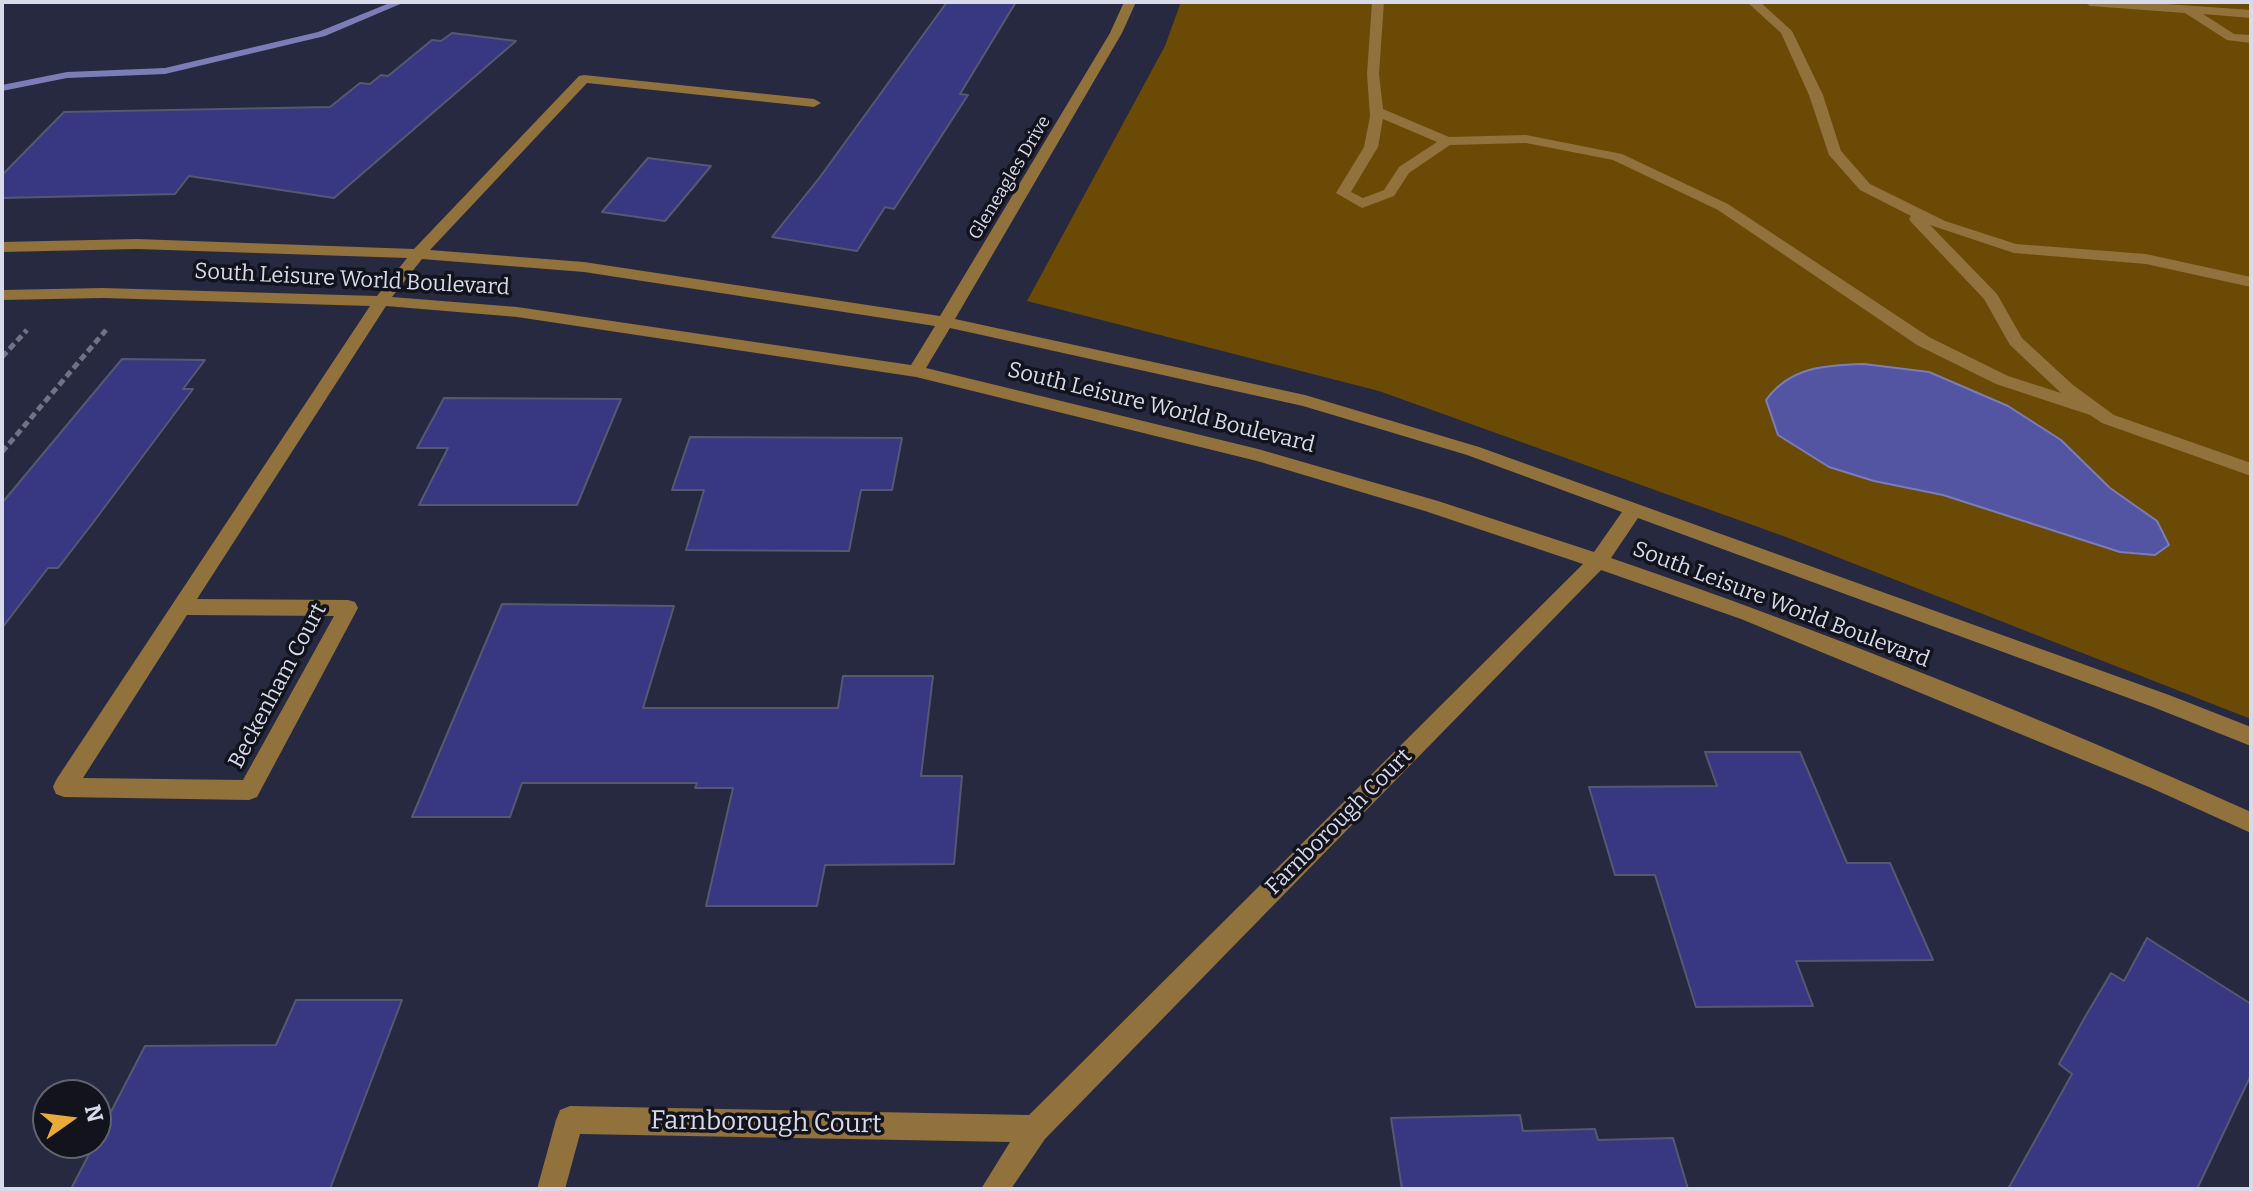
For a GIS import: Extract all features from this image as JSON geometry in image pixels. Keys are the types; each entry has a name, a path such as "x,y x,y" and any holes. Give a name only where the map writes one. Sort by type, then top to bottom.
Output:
{"street":[{"name":"Gleneagles Drive","path":"916,371 1116,33 1130,2"},
{"path":"1378,2 1373,74 1377,111 1371,147 1343,193 1362,204 1389,193 1404,170 1447,141"},
{"path":"1753,2 1786,31 1816,95 1834,152 1865,187 1940,224 2014,248 2146,259 2251,282"},
{"path":"2090,2 2251,14"},
{"path":"2187,9 2231,37 2251,39"},
{"name":"Beckenham Court","path":"183,607 348,608 249,790 64,787 381,301 418,254 584,79 814,103"},
{"path":"1377,111 1447,141 1526,139 1617,157 1723,207 1923,341 2002,380 2098,411"},
{"path":"1898,203 1938,240 1991,297 2016,341 2067,389 2108,419 2251,470"},
{"name":"South Leisure World Boulevard","path":"2,247 137,244 418,254 584,267 945,322 1305,401 1473,451 2161,701 2251,737"},
{"name":"South Leisure World Boulevard","path":"2,295 103,293 381,301 517,312 916,371 1258,455 1431,506 1598,561 1762,619 2157,780 2251,823"},
{"name":"Farnborough Court","path":"995,1189 1035,1129 1598,561 1635,508"},
{"name":"Farnborough Court","path":"551,1189 570,1120 1035,1129"}],"path":[{"path":"2,357 36,320"},
{"path":"2,452 106,330"}],"shaded area":[{"path":"1181,2 2251,2 2251,719 1786,537 1379,391 1027,301 1165,46"},
{"path":"1864,364 1929,372 2008,406 2061,440 2110,488 2157,521 2169,545 2155,555 2120,552 1943,495 1874,481 1829,467 1778,435 1766,400 1776,389 1797,374 1809,370"}],"building":[{"path":"947,2 1016,2 960,94 968,95 894,209 885,207 857,251 772,237 820,177"},
{"path":"452,33 516,41 334,198 189,176 175,194 2,198 2,175 64,112 330,107 360,83 370,84 381,75 388,76 432,40 441,41"},
{"path":"648,158 711,166 665,221 602,212"},
{"path":"122,359 205,360 183,389 193,389 92,524 58,568 48,568 2,628 2,503"},
{"path":"444,398 621,399 577,505 419,505 448,448 417,448"},
{"path":"690,437 902,438 892,490 861,490 849,551 686,550 704,490 672,490"},
{"path":"502,604 674,606 643,708 838,708 843,676 933,676 921,776 962,776 954,864 825,865 817,906 706,906 733,788 695,788 697,783 522,783 510,817 412,817"},
{"path":"1705,752 1800,752 1847,863 1890,863 1933,960 1796,961 1813,1006 1696,1007 1655,875 1615,875 1589,787 1717,786"},
{"path":"2147,938 2251,1004 2251,1075 2197,1189 2008,1189 2072,1074 2059,1064 2085,1017 2111,973 2124,981"},
{"path":"296,1000 402,1000 330,1189 71,1189 87,1159 112,1159 112,1110 145,1046 276,1045"},
{"path":"1520,1115 1523,1131 1595,1129 1598,1140 1673,1138 1688,1189 1402,1189 1391,1118"}],"waterway":[{"path":"2,88 67,75 165,71 321,34 400,2"}]}
